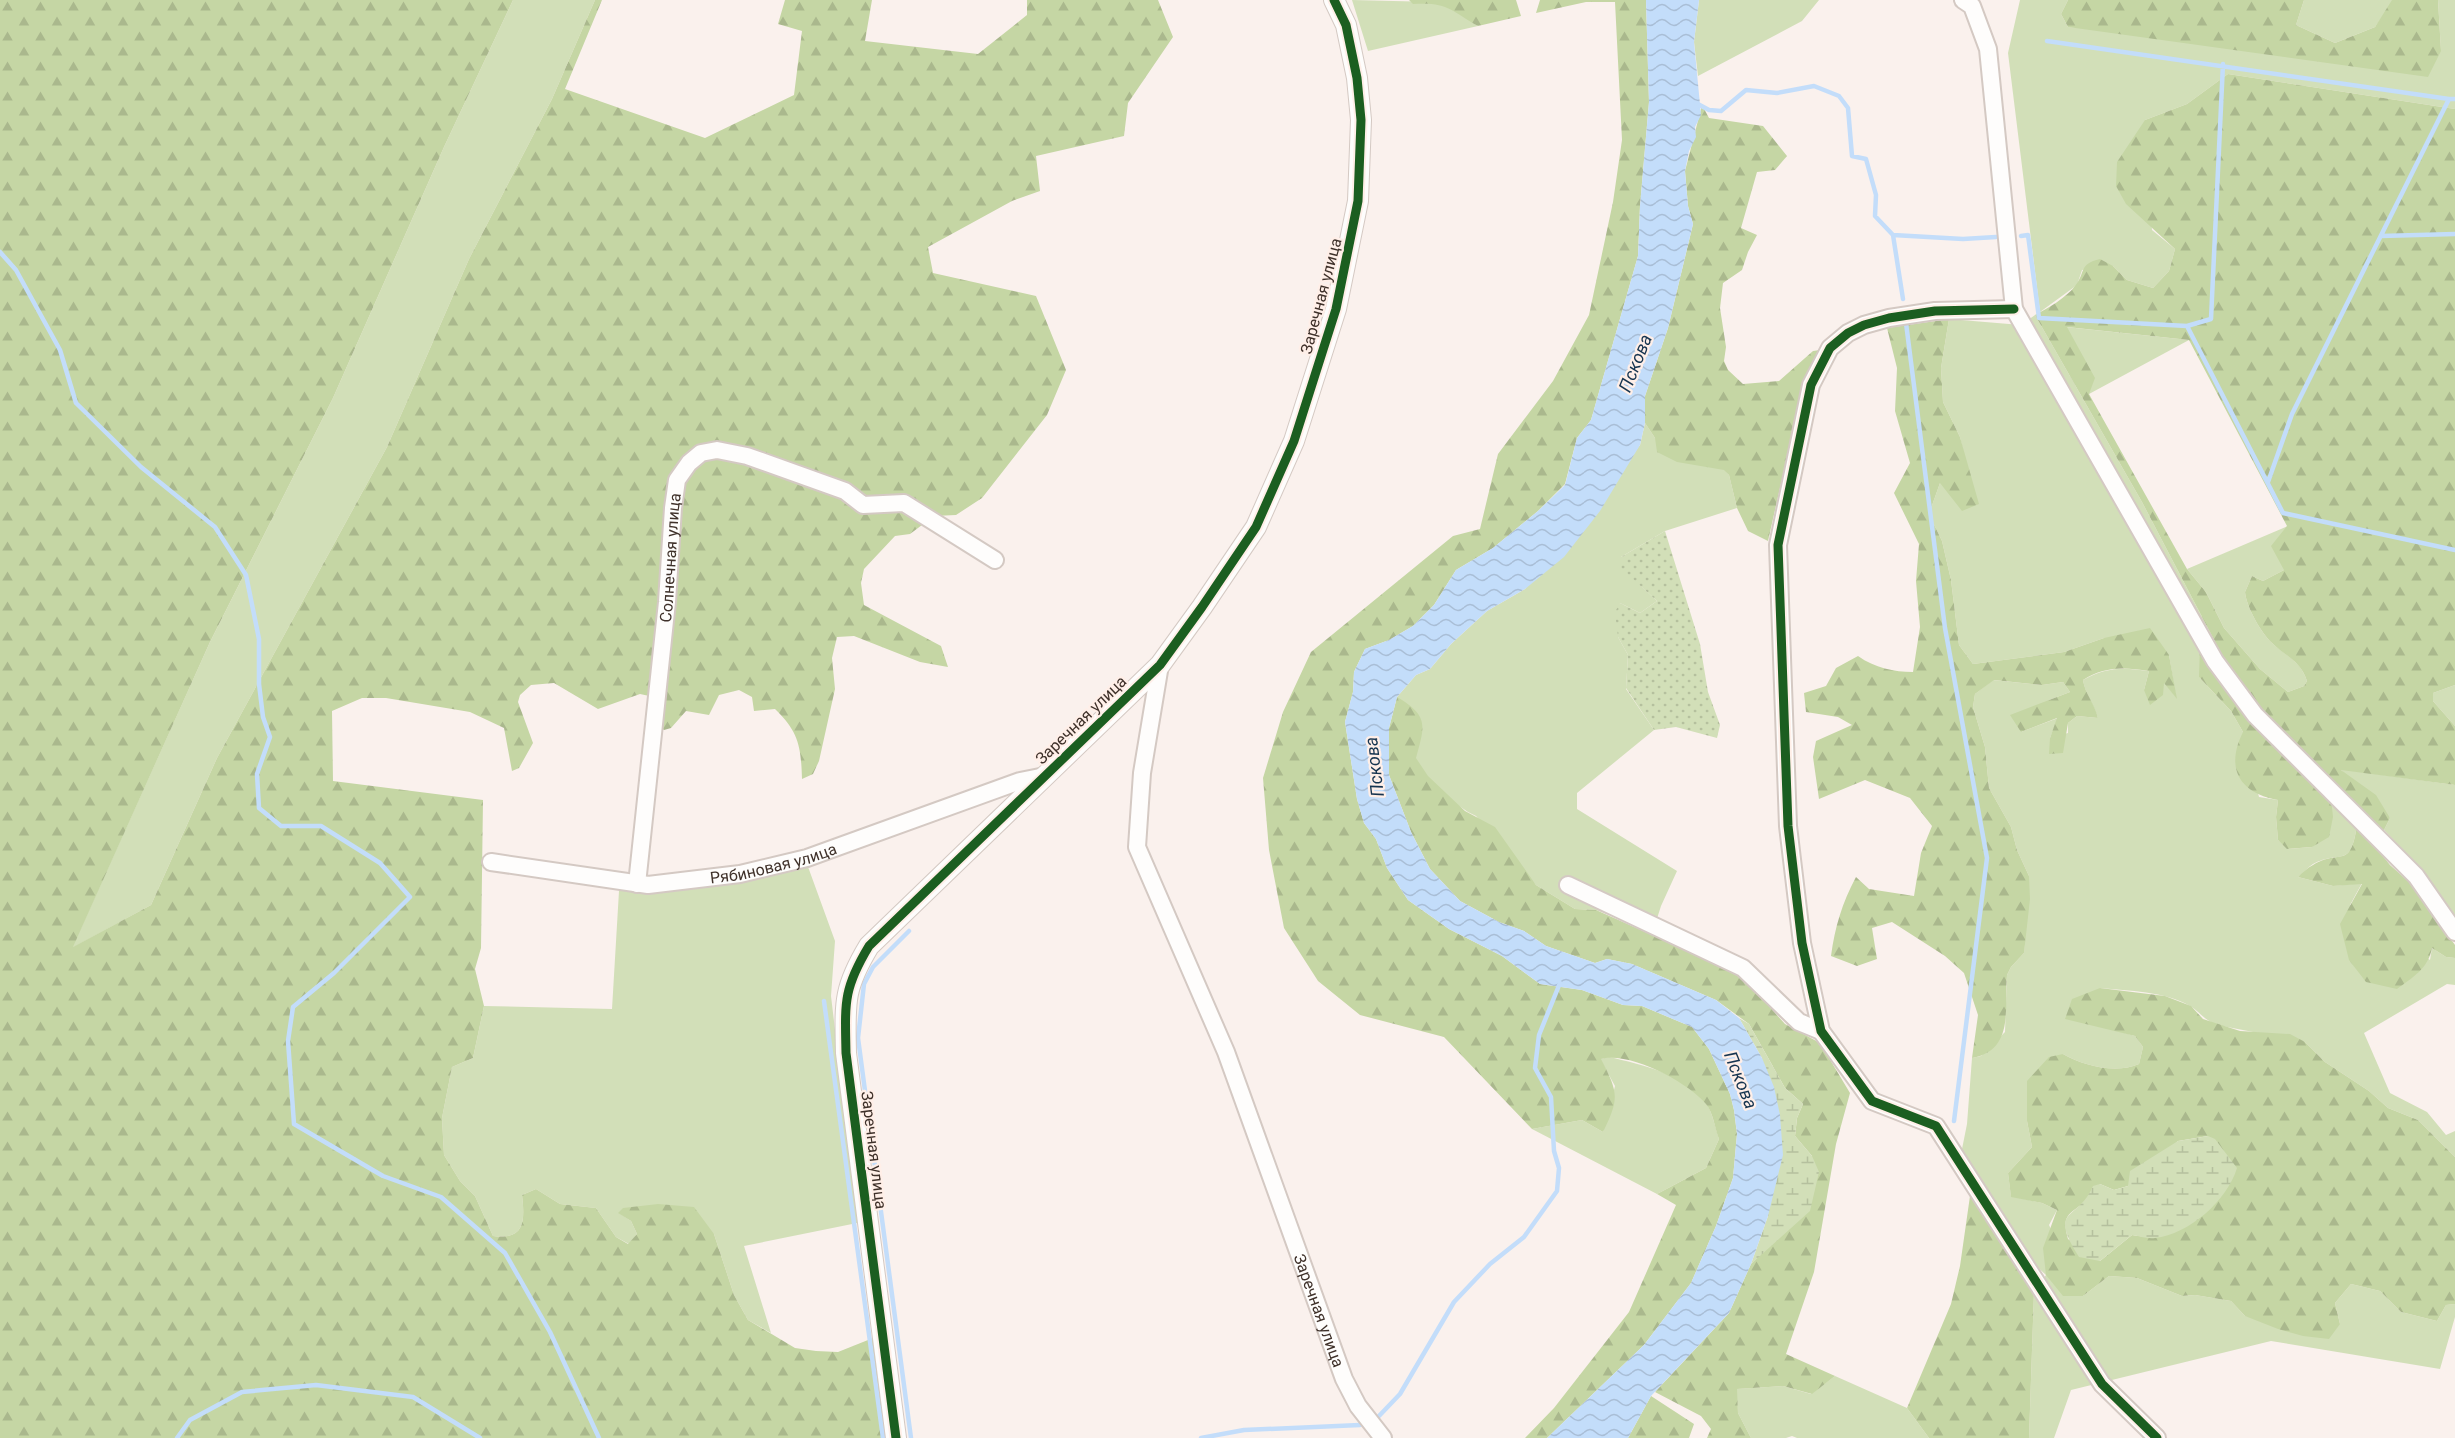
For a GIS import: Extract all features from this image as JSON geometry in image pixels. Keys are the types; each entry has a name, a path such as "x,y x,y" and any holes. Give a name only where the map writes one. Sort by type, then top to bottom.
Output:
{"street":[{"name":"Заречная улица","path":"896,1438 846,1053 845,1006 851,976 869,946 1160,665 1202,608 1256,527 1294,441 1336,309 1358,201 1361,120 1357,78 1351,44 1334,0"},
{"path":"1963,0 1972,6 1988,49 2014,309 2215,661 2255,715 2416,876 2455,932"},
{"path":"2014,309 1935,311 1889,318 1864,325 1848,333 1830,348 1811,385 1778,545 1788,826 1802,943 1821,1031 1872,1101 1936,1126 2102,1384 2157,1438"},
{"name":"Солнечная улица","path":"637,884 667,602 673,508 677,480 689,463 701,453 717,450 747,456 845,491 863,505 903,503 995,561"},
{"name":"Заречная улица","path":"1160,665 1142,773 1137,847 1226,1052 1344,1379 1358,1406 1383,1438"},
{"name":"Рябиновая улица","path":"491,862 648,885 740,873 807,858 1020,781 1045,776"},
{"path":"1568,885 1743,968 1799,1022 1821,1031"}],"green space":[{"path":"0,0 513,0 444,147 333,398 210,642 73,947 151,905 217,758 387,447 469,259 552,99 595,0 602,0 565,89 705,138 794,95 802,31 778,24 785,0 872,0 865,41 978,54 1027,15 1027,0 1158,0 1173,37 1128,103 1124,136 1036,156 1040,191 1012,201 928,247 933,273 1036,296 1066,370 1047,415 982,498 956,515 934,516 910,534 895,536 864,569 861,583 864,605 941,646 948,667 920,662 854,636 837,637 832,658 835,689 819,761 813,774 802,779 799,749 789,725 775,709 754,711 752,697 739,690 719,695 709,715 686,711 671,728 664,730 658,725 654,697 640,694 598,709 554,683 531,685 520,695 518,702 533,743 519,768 512,771 504,728 470,712 386,698 362,698 332,711 333,781 483,800 481,948 475,969 484,1006 473,1058 452,1067 442,1118 444,1155 460,1181 475,1196 493,1236 511,1235 517,1232 523,1220 522,1195 536,1189 560,1204 596,1208 616,1237 628,1244 637,1234 631,1221 618,1213 623,1208 658,1204 694,1207 714,1234 734,1295 748,1320 795,1348 838,1352 873,1338 885,1438 0,1438"},
{"path":"513,0 595,0 552,99 469,259 387,447 217,758 151,905 72,948 210,642 333,398 444,147"},
{"path":"1352,0 1435,2 1447,5 1478,26 1368,51"},
{"path":"1409,0 1516,0 1521,16 1478,26 1448,8 1434,4 1413,4"},
{"path":"1540,0 1646,0 1649,102 1638,256 1591,420 1577,438 1565,484 1538,511 1493,548 1456,570 1434,605 1413,626 1389,640 1365,649 1354,672 1353,692 1345,722 1357,799 1364,823 1376,839 1387,868 1408,900 1449,929 1502,956 1540,984 1582,990 1623,1005 1642,1006 1692,1027 1709,1049 1730,1094 1737,1134 1733,1178 1716,1226 1691,1283 1644,1345 1547,1438 1525,1438 1554,1408 1629,1312 1676,1205 1657,1194 1706,1168 1719,1139 1710,1111 1697,1095 1657,1070 1627,1060 1601,1059 1615,1095 1612,1111 1603,1132 1582,1120 1532,1129 1444,1037 1360,1015 1318,981 1284,928 1269,850 1263,778 1283,712 1311,652 1453,536 1480,529 1498,454 1553,381 1589,315 1613,202 1622,140 1615,2 1586,2 1536,13"},
{"path":"1699,0 1819,0 1802,21 1698,76 1694,42"},
{"path":"2020,0 2068,0 2061,14 2068,27 2441,51 2438,0 2455,0 2455,109 2228,74 2187,104 2145,120 2152,230 2175,249 2169,271 2153,288 2127,280 2113,266 2082,270 2077,285 2040,312 2008,53"},
{"path":"2068,0 2304,0 2296,25 2335,43 2375,27 2392,0 2438,0 2441,51 2428,77 2068,27 2061,14"},
{"path":"2304,0 2392,0 2392,3 2375,27 2335,43 2296,25"},
{"path":"2228,74 2455,109 2455,685 2433,693 2433,701 2455,726 2455,785 2341,770 2376,795 2390,818 2384,830 2359,826 2390,865 2409,882 2455,945 2455,958 2446,957 2432,948 2423,967 2397,989 2366,982 2349,960 2340,924 2362,884 2333,886 2298,877 2323,860 2347,853 2351,848 2357,825 2331,798 2333,817 2329,837 2312,847 2287,849 2278,840 2276,817 2278,800 2254,791 2239,777 2235,757 2243,732 2231,711 2199,677 2200,645 2261,709 2223,657 2142,502 2035,315 2067,295 2078,281 2085,266 2093,261 2100,259 2113,266 2127,280 2153,288 2169,271 2175,249 2126,204 2116,186 2117,162 2145,120 2187,104","holes":["2067,327 2189,340 2287,526 2271,546 2284,570 2263,581 2252,576 2245,592 2251,612 2263,633 2297,663 2304,674 2307,681 2304,686 2288,692 2260,669 2224,628 2206,592 2187,569 2089,394 2095,378"]},
{"path":"1702,105 1709,118 1763,126 1787,156 1775,170 1757,172 1741,228 1757,235 1742,270 1723,283 1720,308 1726,347 1724,361 1728,370 1743,384 1779,381 1813,351 1820,350 1804,382 1768,541 1748,531 1737,508 1729,475 1724,470 1677,462 1657,452 1655,438 1645,423 1645,396 1668,328 1693,224 1688,206 1685,171"},
{"path":"2035,315 2142,502 2223,657 2261,709 2199,677 2231,711 2243,732 2259,797 2278,800 2276,817 2278,840 2288,849 2312,847 2331,797 2357,825 2348,853 2313,864 2298,877 2333,886 2362,883 2350,905 2430,960 2432,948 2446,957 2455,958 2455,985 2447,984 2364,1033 2390,1093 2427,1112 2446,1135 2455,1131 2455,1157 2418,1120 2388,1108 2369,1091 2325,1062 2305,1042 2217,1025 2190,1006 2169,997 2146,992 2100,988 2108,1028 2135,1036 2143,1047 2139,1064 2120,1068 2100,1067 2080,1062 2063,1054 2027,1121 2032,1147 2008,1173 2011,1196 2042,1203 2057,1210 2049,1225 2083,1296 2109,1276 2137,1278 2182,1296 2195,1295 2231,1301 2245,1316 2340,1324 2335,1303 2351,1284 2380,1291 2401,1312 2437,1321 2446,1305 2455,1304 2455,1317 2440,1369 2271,1341 2071,1390 2054,1438 2029,1438 2034,1292 2046,1275 2032,1262 1973,1175 1962,1149 1967,1124 1972,1058 1981,1056 2005,1032 2007,975 2024,953 2029,876 2017,850 2011,827 1989,788 1985,747 1973,707 1975,694 1993,680 2042,685 2063,682 2070,692 2049,700 2021,732 2058,718 2050,738 2068,733 2068,723 2077,716 2098,718 2083,680 2107,670 2149,671 2144,690 2164,682 2176,697 2169,655 2104,638 2064,652 1973,664 1959,645 1951,580 1942,541 1929,514 1940,483 1967,468 1960,437 1943,402 1941,368 1949,319 2021,325"},
{"path":"1949,319 1941,368 1943,402 1960,437 1979,504 1962,511 1940,483 1929,514 1942,541 1951,580 1959,645 1973,664 2064,652 2104,638 2150,628 2169,655 2177,699 2164,683 2163,695 2150,705 2144,690 2149,671 2115,669 2091,675 2083,680 2098,718 2077,716 2068,723 2063,753 2049,754 2050,738 2057,718 2021,732 2010,715 2070,692 2063,682 2042,685 1994,680 1975,694 1973,707 1985,747 1989,788 2011,827 2017,850 2029,876 2030,899 2024,953 2007,975 2006,1014 2001,1037 1986,1053 1972,1058 1978,1015 1964,973 1945,956 1892,922 1872,928 1877,959 1857,966 1831,956 1840,915 1856,877 1869,889 1914,896 1921,853 1932,826 1910,798 1865,780 1819,799 1813,757 1816,741 1852,725 1838,717 1806,712 1804,693 1826,686 1836,668 1858,656 1871,664 1913,672 1920,627 1916,581 1919,544 1894,493 1910,463 1895,411 1897,368 1887,328"},
{"path":"2066,327 2189,340 2089,394"},
{"path":"1645,423 1655,438 1724,469 1729,475 1737,508 1665,531 1621,557 1641,586 1657,601 1640,613 1620,603 1618,637 1628,655 1626,689 1654,730 1577,793 1577,809 1677,871 1661,906 1653,931 1596,910 1575,909 1536,885 1476,816 1450,799 1426,774 1412,750 1397,697 1416,675 1430,669 1451,644 1487,611 1525,589 1640,445"},
{"path":"2288,526 2284,570 2263,581 2252,576 2245,592 2251,612 2263,633 2297,663 2304,674 2307,681 2304,686 2288,692 2260,669 2224,628 2206,592 2187,569"},
{"path":"1665,531 1700,644 1708,692 1720,725 1717,738 1676,727 1654,730 1626,688 1628,655 1618,637 1615,612 1620,603 1640,613 1657,601 1621,568 1621,557"},
{"path":"2455,685 2455,726 2433,701 2433,693"},
{"path":"1397,697 1415,710 1422,722 1416,758 1428,776 1465,811 1495,827 1536,885 1575,909 1596,910 1740,974 1785,1024 1820,1043 1850,1093 1836,1144 1814,1272 1786,1354 1835,1376 1812,1394 1783,1386 1737,1389 1738,1413 1751,1438 1707,1438 1711,1429 1701,1416 1655,1392 1729,1313 1751,1264 1768,1247 1812,1156 1795,1136 1797,1118 1803,1104 1785,1088 1749,1024 1716,1000 1632,964 1607,959 1595,963 1546,946 1524,931 1499,922 1460,901 1430,869 1411,832 1389,775 1389,728"},
{"path":"2340,769 2455,785 2455,920 2420,868 2384,830 2390,818"},
{"path":"807,864 835,941 831,996 848,1139 862,1222 744,1246 771,1333 748,1320 734,1295 714,1234 619,1213 631,1221 637,1234 629,1244 616,1237 596,1208 560,1204 536,1189 522,1195 523,1220 517,1232 511,1235 493,1236 475,1196 460,1181 444,1155 442,1118 452,1067 473,1058 484,1006 612,1009 619,891 717,883"},
{"path":"2100,988 2165,996 2191,1006 2203,1019 2240,1031 2290,1034 2305,1042 2325,1062 2369,1091 2388,1108 2418,1120 2455,1157 2455,1304 2446,1305 2437,1321 2401,1312 2380,1291 2351,1284 2335,1303 2340,1324 2329,1339 2303,1336 2278,1329 2245,1316 2231,1301 2195,1295 2182,1296 2137,1278 2109,1276 2083,1296 2063,1296 2046,1275 2043,1248 2057,1210 2042,1203 2011,1197 2008,1173 2032,1147 2027,1121 2027,1081 2049,1057 2063,1054 2080,1062 2100,1067 2130,1067 2139,1064 2143,1047 2135,1036 2065,1019 2072,999","holes":["2208,1136 2153,1238 2132,1235 2100,1261 2068,1239 2066,1219 2089,1198 2100,1184 2114,1190 2128,1186 2178,1141"]},
{"path":"1739,1018 1749,1024 1785,1088 1803,1104 1797,1118 1795,1136 1812,1156 1819,1172 1810,1211 1751,1264 1768,1216 1762,1058"},
{"path":"1609,1057 1665,1073 1691,1088 1701,1097 1709,1108 1719,1139 1706,1168 1657,1194 1532,1129 1582,1120 1603,1132 1615,1086 1600,1059"},
{"path":"2208,1136 2215,1139 2237,1168 2216,1204 2181,1230 2152,1238 2132,1235 2100,1261 2079,1257 2070,1241 2065,1222 2087,1197 2093,1186 2100,1184 2114,1190 2128,1186 2130,1171 2178,1141"},
{"path":"1971,1189 2034,1292 2029,1438 1929,1438 1907,1408 1951,1304 1960,1266"},
{"path":"1835,1376 1907,1408 1929,1438 1797,1438 1792,1436 1751,1438 1738,1413 1736,1389 1783,1386 1811,1394"},
{"path":"1651,1396 1694,1424 1689,1438 1628,1438"}],"water":[{"name":"Пскова","path":"1646,0 1699,0 1694,42 1701,115 1695,127 1696,137 1689,151 1685,171 1688,206 1693,224 1668,328 1645,396 1645,423 1640,445 1600,511 1564,557 1525,589 1487,611 1451,644 1430,669 1416,675 1397,697 1389,728 1389,775 1411,832 1430,869 1460,901 1499,922 1524,931 1546,946 1595,963 1607,959 1632,964 1716,1000 1739,1018 1762,1058 1774,1087 1780,1115 1783,1155 1768,1216 1751,1264 1729,1313 1651,1396 1628,1438 1547,1438 1644,1345 1691,1283 1716,1226 1733,1178 1737,1134 1730,1094 1709,1049 1692,1027 1642,1006 1623,1005 1582,990 1540,984 1502,956 1449,929 1408,900 1387,868 1376,839 1364,823 1357,799 1345,722 1353,692 1354,672 1365,649 1389,640 1413,626 1434,605 1456,570 1493,548 1565,485 1577,438 1591,420 1638,256 1649,102"}],"waterway":[{"path":"2047,41 2449,99"},
{"path":"2187,326 2211,319 2223,64"},
{"path":"1696,103 1709,110 1721,111 1746,90 1777,93 1814,86 1839,96 1848,108 1852,156 1866,159 1876,195 1875,216 1893,235 1963,239 1996,237"},
{"path":"2268,482 2292,414 2449,99 2455,99"},
{"path":"2381,236 2455,234"},
{"path":"1893,235 1903,299"},
{"path":"2021,236 2028,235 2039,318 2187,326 2283,513 2455,550"},
{"path":"0,252 16,270 60,350 76,403 141,467 215,527 246,575 259,639 259,684 263,717 270,737 257,774 259,808 281,826 321,826 380,863 410,897 334,973 293,1007 288,1041 294,1124 383,1176 441,1197 505,1253 550,1332 599,1438"},
{"path":"1906,323 1945,628 1987,858 1954,1121"},
{"path":"909,931 873,967 864,984 858,1038 911,1438"},
{"path":"1379,1416 1400,1394 1454,1302 1490,1264 1524,1237 1557,1191 1559,1168 1554,1151 1551,1097 1535,1068 1539,1035 1560,983"},
{"path":"824,1001 883,1438"},
{"path":"177,1438 190,1420 242,1392 316,1385 413,1397 480,1438"},
{"path":"1201,1438 1244,1430 1360,1425"}],"cycle path":[{"path":"896,1438 846,1053 846,1009 850,986 869,946 1160,665 1256,527 1294,441 1336,309 1358,201 1361,120 1357,78 1346,25 1334,0"},
{"path":"2014,309 1935,311 1889,318 1864,325 1848,333 1830,348 1811,385 1778,545 1788,826 1802,943 1821,1031 1872,1101 1936,1126 2102,1384 2157,1438"}]}
